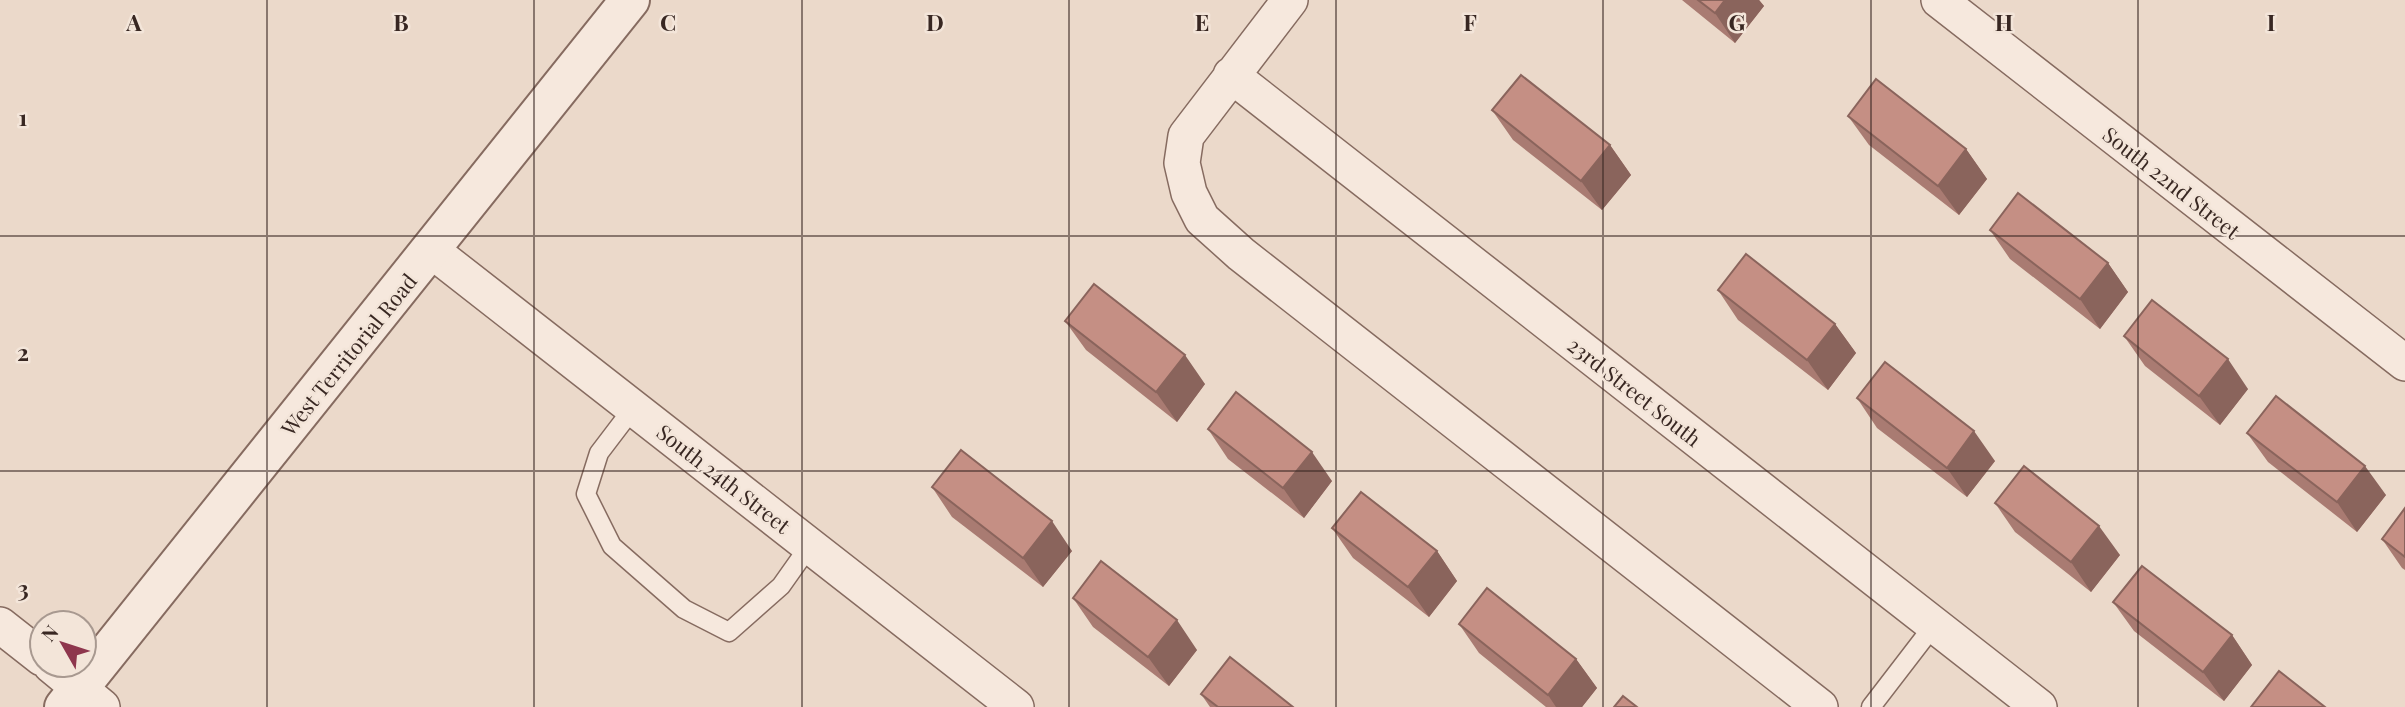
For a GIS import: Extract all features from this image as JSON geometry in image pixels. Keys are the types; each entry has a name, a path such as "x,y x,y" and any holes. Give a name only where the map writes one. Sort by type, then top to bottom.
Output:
{"street":[{"name":"West Territorial Road","path":"74,692 630,0"},
{"path":"1290,0 1186,136 1182,163 1189,193 1202,219 1241,254 1820,707"},
{"name":"South 22nd Street","path":"1940,0 2405,363"},
{"name":"23rd Street South","path":"1231,75 2039,707"},
{"name":"South 24th Street","path":"431,250 1016,707"},
{"path":"0,625 28,647"}],"lane":[{"path":"634,407 600,453 586,494 612,546 684,609 729,632 781,586 810,545"},
{"path":"1871,707 1934,625"}],"building":[{"path":"1698,0 1725,0 1715,13"},
{"path":"1521,75 1610,145 1581,181 1492,110"},
{"path":"1876,79 1966,149 1938,186 1848,116"},
{"path":"2018,193 2108,263 2080,299 1990,230"},
{"path":"1746,254 1835,324 1807,360 1718,290"},
{"path":"1094,284 1185,355 1156,392 1065,321"},
{"path":"2152,300 2228,359 2199,396 2124,336"},
{"path":"1885,362 1974,431 1947,468 1857,398"},
{"path":"1236,392 1312,452 1283,488 1208,429"},
{"path":"2276,396 2365,466 2337,502 2247,433"},
{"path":"961,450 1052,521 1023,558 932,487"},
{"path":"2024,466 2099,526 2071,562 1995,503"},
{"path":"1361,492 1437,551 1408,587 1332,528"},
{"path":"2405,508 2405,557 2382,539"},
{"path":"1101,561 1177,620 1148,657 1073,598"},
{"path":"2142,566 2232,635 2203,672 2113,602"},
{"path":"1487,588 1576,659 1548,695 1459,624"},
{"path":"1230,657 1293,707 1218,707 1201,694"},
{"path":"2279,671 2325,707 2251,707"},
{"path":"1623,696 1637,707 1614,707"}]}
